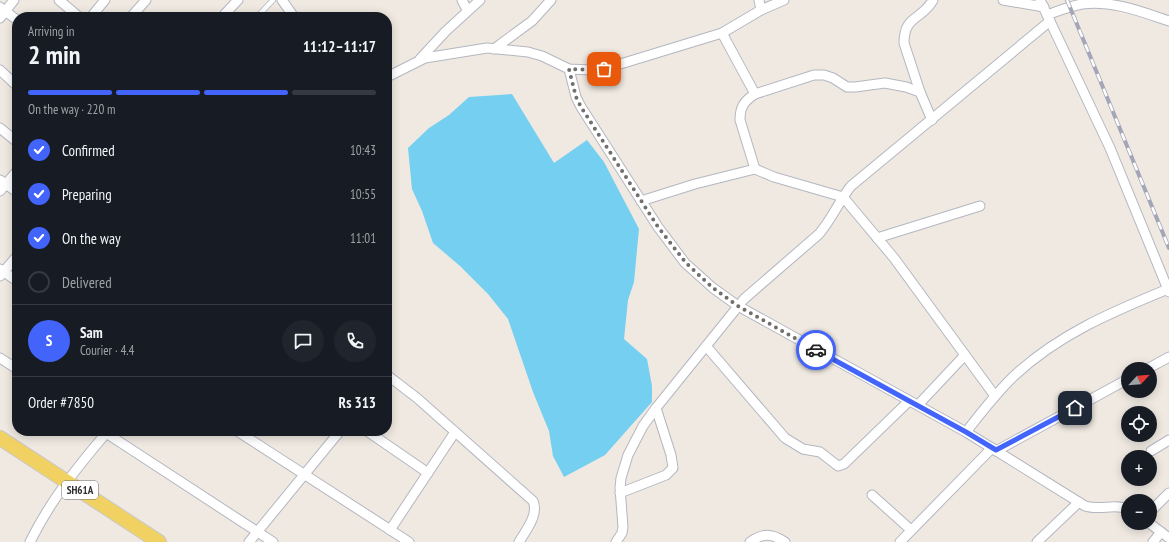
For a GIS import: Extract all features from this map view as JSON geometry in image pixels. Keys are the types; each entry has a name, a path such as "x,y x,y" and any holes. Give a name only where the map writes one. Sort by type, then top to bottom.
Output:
{"main road":[{"name":"SH61A","path":"1,440 159,542"}],"street":[{"path":"12,17 2,12 14,0"},
{"path":"59,0 73,12"},
{"path":"95,12 104,0"},
{"path":"135,12 146,0"},
{"path":"227,12 238,0"},
{"path":"282,0 290,12"},
{"path":"462,0 467,10"},
{"path":"419,61 467,10 480,0"},
{"path":"494,49 532,21 551,0"},
{"path":"759,0 761,10"},
{"path":"392,74 425,58 487,48 528,52 542,56 569,69 604,69 722,32 761,10 784,0"},
{"path":"932,120 920,92 904,43 904,35 908,25 927,8 933,0"},
{"path":"1003,0 1045,11 1070,7 1091,1 1112,2 1169,21"},
{"path":"616,542 622,533 623,527 620,493 621,478 628,455 643,426 656,408 738,306 744,299 819,234 828,224 843,197 857,181 932,120 1045,11"},
{"path":"966,432 995,396 1015,375 1044,352 1081,328 1102,317 1168,290 1110,148 1045,11"},
{"path":"722,32 755,94"},
{"path":"569,69 576,97 581,107 658,227 686,263 713,288 738,306 966,432 1079,502 1092,508 1121,507"},
{"path":"0,70 12,81"},
{"path":"755,169 740,120 740,111 747,99 755,94 814,75 824,75 833,78 847,87 885,83 906,87 920,92"},
{"path":"0,128 12,138"},
{"path":"641,201 703,182 755,169 774,177 843,197 894,258 995,396"},
{"path":"12,176 2,185 12,190"},
{"path":"877,238 980,206"},
{"path":"12,261 1,272 12,278"},
{"path":"706,346 785,438 799,448 820,452 838,466 844,464 909,401"},
{"path":"918,405 965,356"},
{"path":"1157,364 1169,357"},
{"path":"0,358 12,366"},
{"path":"392,379 417,398 533,501 535,506 533,516 519,542"},
{"path":"900,542 994,449 1121,383"},
{"path":"620,493 666,475 673,468 671,455 656,408"},
{"path":"390,530 455,432"},
{"path":"30,542 45,513 66,482 102,436"},
{"path":"111,436 273,542"},
{"path":"245,436 409,542"},
{"path":"249,542 336,436"},
{"path":"374,436 428,473"},
{"path":"1154,450 1169,440"},
{"path":"1157,505 1169,494"},
{"path":"872,495 911,530"},
{"path":"1037,542 1079,502"},
{"path":"1157,529 1169,538"},
{"path":"1153,542 1161,532"},
{"path":"750,542 760,536 768,534 785,542"}],"lane":[{"path":"262,12 273,0"}],"water":[{"path":"512,94 554,163 587,140 604,162 639,229 634,282 628,300 624,339 647,359 652,386 652,402 605,455 564,477 553,456 549,431 533,392 508,319 488,294 460,266 433,243 422,211 412,189 408,148 429,128 449,115 469,97"}],"railway":[{"path":"1067,0 1169,248"}],"way so far":[{"path":"604,69 569,69 576,97 658,227 686,263 713,288 738,306 816,350"}],"route":[{"path":"816,350 996,450 1075,408"}]}
